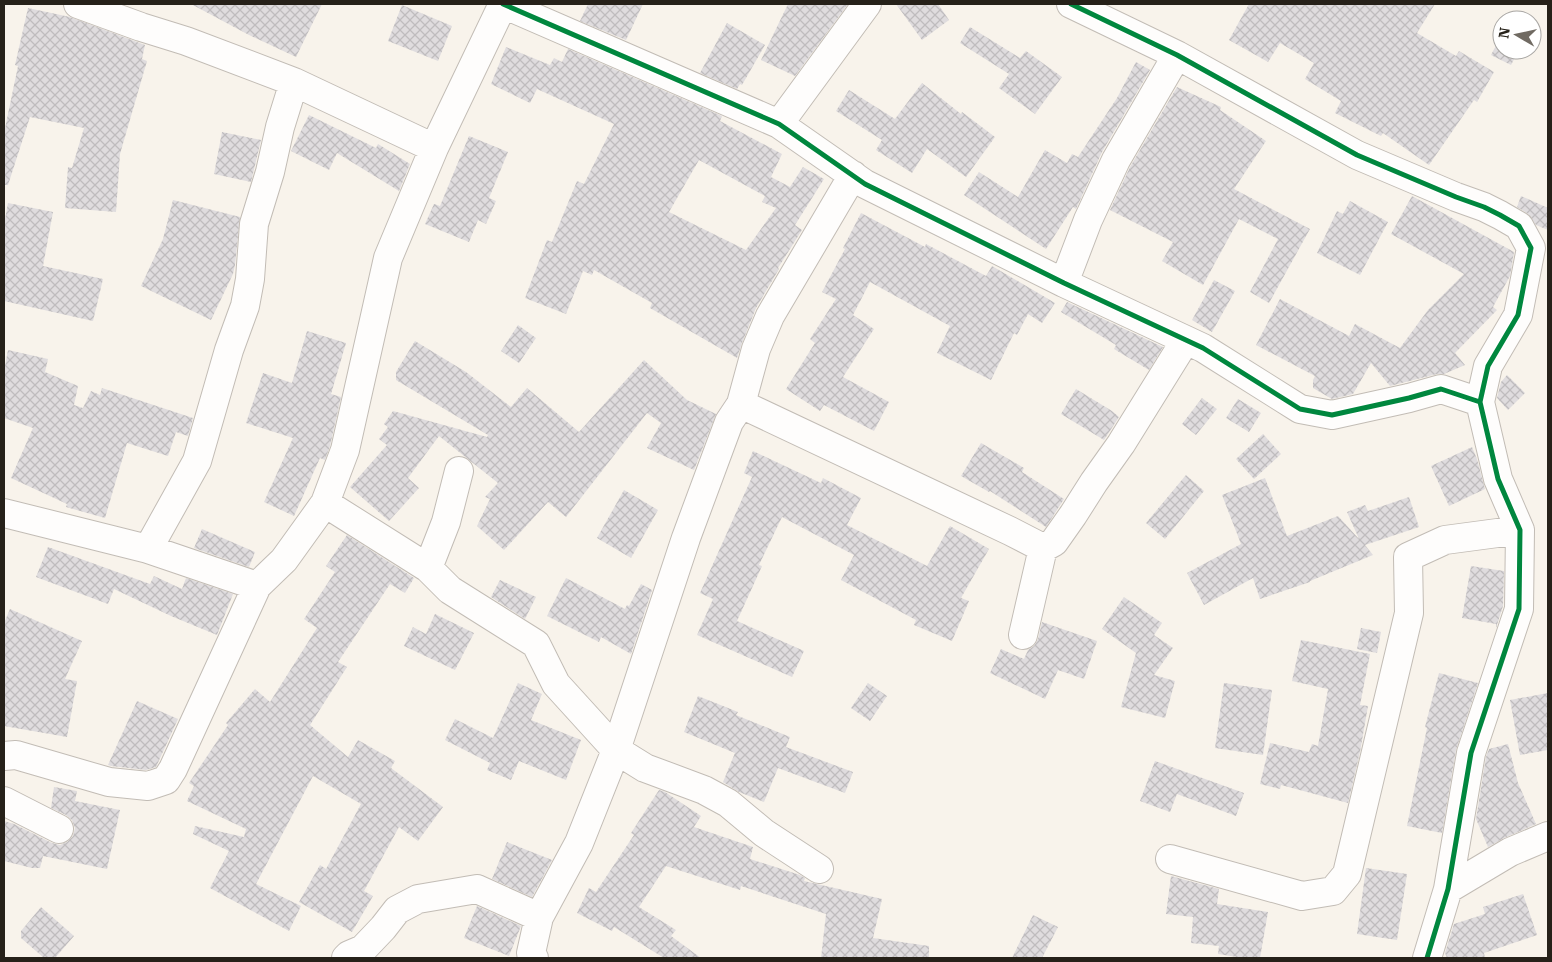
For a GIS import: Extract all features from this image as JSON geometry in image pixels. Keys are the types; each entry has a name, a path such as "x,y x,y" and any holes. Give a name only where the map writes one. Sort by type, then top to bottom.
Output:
{"street":[{"path":"78,4 142,28 186,41 294,82 434,148"},
{"path":"4,756 16,755 109,782 148,786 166,780 173,769 257,586 284,560 325,503 345,450 388,258 434,148 503,4 779,124 865,184 1064,283 1203,348 1300,409 1332,415 1441,389 1480,402"},
{"path":"779,124 867,4"},
{"path":"1071,4 1178,55 1358,155 1484,207 1519,226 1531,248 1518,315 1488,366 1480,402 1498,480 1520,530 1519,609 1472,753 1448,889 1427,958"},
{"path":"1064,283 1088,220 1116,160 1178,55"},
{"path":"148,549 197,460 229,350 245,306 250,278 254,224 294,82"},
{"path":"534,958 531,953 539,917 579,843 616,750 699,501 729,422 741,404 756,349 770,316 853,175"},
{"path":"1023,635 1043,548 1054,542 1121,444 1185,341"},
{"path":"741,404 1043,548"},
{"path":"428,568 446,522 459,471"},
{"path":"325,503 428,568 450,590 536,644 556,684 616,750 645,768 704,790 728,803 764,833 819,869"},
{"path":"4,513 148,549 257,586"},
{"path":"1170,859 1302,896 1333,890 1347,874 1409,614 1408,557 1445,540 1520,530"},
{"path":"4,801 59,829"},
{"path":"1448,889 1510,852 1548,836"},
{"path":"346,958 363,949 397,910 418,899 477,889 539,917"}],"building":[{"path":"191,4 322,4 296,57 249,35"},
{"path":"588,4 643,4 626,40 580,21"},
{"path":"788,4 848,4 795,76 761,60"},
{"path":"896,4 938,4 949,20 922,40"},
{"path":"1249,4 1435,4 1417,33 1456,56 1459,51 1494,72 1477,102 1474,100 1429,165 1383,133 1381,136 1335,113 1341,101 1305,79 1314,63 1280,43 1268,62 1229,40"},
{"path":"402,5 452,26 438,61 388,41"},
{"path":"28,8 70,17 145,45 142,59 147,61 120,154 116,212 65,208 68,167 72,168 84,128 30,117 8,185 4,185 4,133 18,66 15,65"},
{"path":"727,23 765,45 742,85 740,84 737,89 700,73"},
{"path":"970,27 1020,58 1026,51 1062,77 1035,114 999,88 1009,74 960,43"},
{"path":"506,47 550,65 554,58 562,62 568,49 722,116 720,121 782,154 771,177 790,187 803,167 824,179 795,225 802,230 756,308 737,358 650,308 652,303 594,270 592,275 583,271 566,314 525,298 547,240 552,242 577,181 584,184 614,124 537,89 530,103 491,84","holes":["699,160 765,196 762,202 776,208 746,250 669,212"]},
{"path":"1501,60 1514,60 1511,65"},
{"path":"1136,62 1150,70 1102,152 1076,209 1073,207 1046,249 964,195 979,172 1018,197 1045,150 1067,163 1072,154 1078,157 1117,98"},
{"path":"922,83 961,114 962,112 995,137 966,177 927,149 912,173 876,150 882,140 836,111 849,90 895,119"},
{"path":"1177,87 1221,107 1220,110 1266,141 1234,189 1310,229 1269,303 1250,292 1278,239 1239,219 1203,285 1162,261 1173,242 1110,210 1130,167"},
{"path":"309,115 376,148 378,144 410,164 399,191 337,153 329,170 291,151"},
{"path":"222,132 261,140 251,182 214,174"},
{"path":"469,136 508,152 489,198 496,201 486,224 478,220 469,242 425,224 434,204 440,206"},
{"path":"1412,196 1514,252 1510,276 1493,307 1497,310 1455,353 1465,365 1444,374 1437,374 1390,386 1371,363 1353,394 1332,399 1313,388 1315,376 1256,345 1280,299 1349,336 1355,324 1400,348 1428,310 1464,274 1391,234"},
{"path":"1521,196 1548,208 1548,230 1536,225 1527,213 1517,207"},
{"path":"173,200 240,217 233,274 211,320 141,286 163,239"},
{"path":"1350,201 1388,222 1360,275 1317,253 1337,211 1343,214"},
{"path":"8,203 53,212 43,266 103,279 93,321 4,301 4,224"},
{"path":"861,213 925,247 926,244 986,276 992,266 1055,303 1042,323 1028,314 1017,335 1014,333 991,380 937,353 950,326 870,282 853,315 874,329 843,377 889,402 874,431 824,405 820,411 786,389 815,343 810,339 836,299 822,292 845,249 843,248"},
{"path":"1214,280 1235,291 1212,332 1192,320"},
{"path":"1067,302 1163,347 1149,370 1114,349 1116,345 1061,312"},
{"path":"518,325 536,338 519,363 501,351"},
{"path":"307,331 346,343 331,394 341,397 330,446 325,460 320,458 294,516 264,502 293,438 246,423 263,373 292,383"},
{"path":"415,341 466,372 511,407 527,388 579,432 644,360 687,400 716,414 694,470 647,448 661,423 647,413 566,517 548,502 504,550 477,526 490,499 485,497 498,483 439,436 408,478 419,488 389,521 350,487 387,445 379,439 388,427 384,424 393,411 487,437 488,435 396,380 396,372"},
{"path":"8,350 48,359 45,372 78,386 74,405 83,408 91,391 100,395 102,388 193,418 188,436 176,432 168,456 127,443 105,518 66,507 67,504 11,478 33,428 4,418 4,371"},
{"path":"1507,375 1525,393 1508,410 1497,398 1501,382"},
{"path":"1076,389 1119,417 1104,440 1061,414"},
{"path":"1202,398 1217,409 1196,435 1182,424"},
{"path":"1238,399 1261,413 1249,432 1226,418"},
{"path":"1263,434 1281,454 1254,479 1236,459"},
{"path":"981,443 1024,468 1022,472 1064,499 1046,527 990,491 961,476"},
{"path":"1472,447 1485,489 1449,506 1431,466"},
{"path":"753,451 821,483 823,478 861,498 847,525 927,566 950,526 989,549 961,598 969,601 952,641 914,625 916,620 841,580 854,555 782,517 759,565 762,566 737,621 804,651 792,677 697,635 713,599 700,593 752,477 744,473"},
{"path":"1186,475 1204,491 1165,539 1146,523"},
{"path":"1265,478 1287,536 1338,516 1359,539 1347,512 1365,505 1368,511 1409,497 1419,527 1365,545 1373,555 1310,582 1260,599 1253,578 1204,605 1187,573 1241,544 1222,495"},
{"path":"624,490 658,510 631,558 597,538"},
{"path":"202,529 255,552 249,567 194,548"},
{"path":"347,535 414,578 405,593 390,584 338,662 347,667 310,725 348,757 358,740 395,761 391,768 443,807 418,841 399,827 364,891 373,896 352,932 299,902 320,865 326,869 361,804 313,776 256,884 301,906 289,931 210,888 229,851 193,834 195,826 244,837 246,829 187,801 194,786 189,783 228,725 226,723 255,689 270,702 317,628 304,619 335,572 326,566"},
{"path":"48,547 150,584 154,576 182,589 186,578 233,594 217,635 114,589 108,604 36,577"},
{"path":"1471,566 1504,571 1503,606 1496,628 1496,624 1462,618"},
{"path":"566,578 625,609 627,605 629,606 641,584 652,590 631,654 601,637 599,642 547,616"},
{"path":"500,580 536,597 525,619 491,597"},
{"path":"1124,597 1162,623 1154,635 1173,648 1154,675 1175,681 1165,718 1121,707 1136,653 1102,629"},
{"path":"10,609 82,641 65,679 77,681 67,737 4,726 4,623"},
{"path":"435,614 474,633 455,670 404,646 413,627 426,634"},
{"path":"1042,622 1097,641 1084,679 1058,670 1045,699 990,673 1001,649 1024,659 1028,650 1034,646 1038,639"},
{"path":"1361,628 1381,632 1377,653 1357,649"},
{"path":"1301,640 1370,654 1360,705 1368,706 1348,803 1281,785 1280,789 1260,784 1270,743 1309,752 1312,744 1318,746 1328,689 1292,681"},
{"path":"1439,673 1478,683 1456,750 1442,833 1407,826 1427,728 1425,727"},
{"path":"518,683 542,694 531,720 581,740 566,780 519,761 511,780 487,770 490,763 445,740 455,719 493,738"},
{"path":"868,683 887,696 870,721 851,708"},
{"path":"1224,683 1272,690 1263,755 1215,748"},
{"path":"1548,693 1548,750 1520,755 1510,700"},
{"path":"698,696 738,712 736,715 790,737 786,747 853,772 845,793 778,768 764,802 739,792 723,782 735,753 684,732"},
{"path":"137,701 178,719 156,767 146,770 108,765"},
{"path":"1508,744 1518,783 1536,824 1488,847 1476,819 1486,757 1489,749"},
{"path":"1155,761 1244,793 1236,816 1177,794 1170,812 1140,801"},
{"path":"54,787 77,791 75,801 120,810 107,869 43,856 40,868 32,868 4,861 4,821 60,845 67,842 73,836 75,828 72,820 51,808"},
{"path":"659,790 701,816 694,827 753,847 750,859 800,875 805,878 804,881 882,899 873,938 929,946 929,958 821,958 826,914 741,886 740,890 666,866 639,907 676,930 671,936 701,958 664,958 614,927 612,931 577,913 589,888 596,892 634,835 631,833"},
{"path":"507,842 552,860 532,897 492,879"},
{"path":"1366,868 1407,874 1397,940 1357,934"},
{"path":"1171,876 1219,889 1217,904 1268,912 1260,958 1243,958 1218,954 1219,946 1191,943 1193,917 1166,914"},
{"path":"1523,894 1537,935 1484,953 1485,958 1447,958 1445,953 1454,924 1485,914 1483,907"},
{"path":"477,906 521,926 509,956 464,938"},
{"path":"41,907 74,936 55,958 44,958 21,938 21,931"},
{"path":"1033,915 1058,927 1042,958 1012,958"}],"cycle path":[{"path":"503,4 779,124 865,184 1064,283 1203,348 1300,409 1332,415 1441,389 1480,402"},
{"path":"1071,4 1177,55 1357,155 1500,215 1519,226 1531,248 1518,315 1488,366 1480,402 1498,479 1520,530 1519,609 1471,753 1448,889 1427,958"}]}
